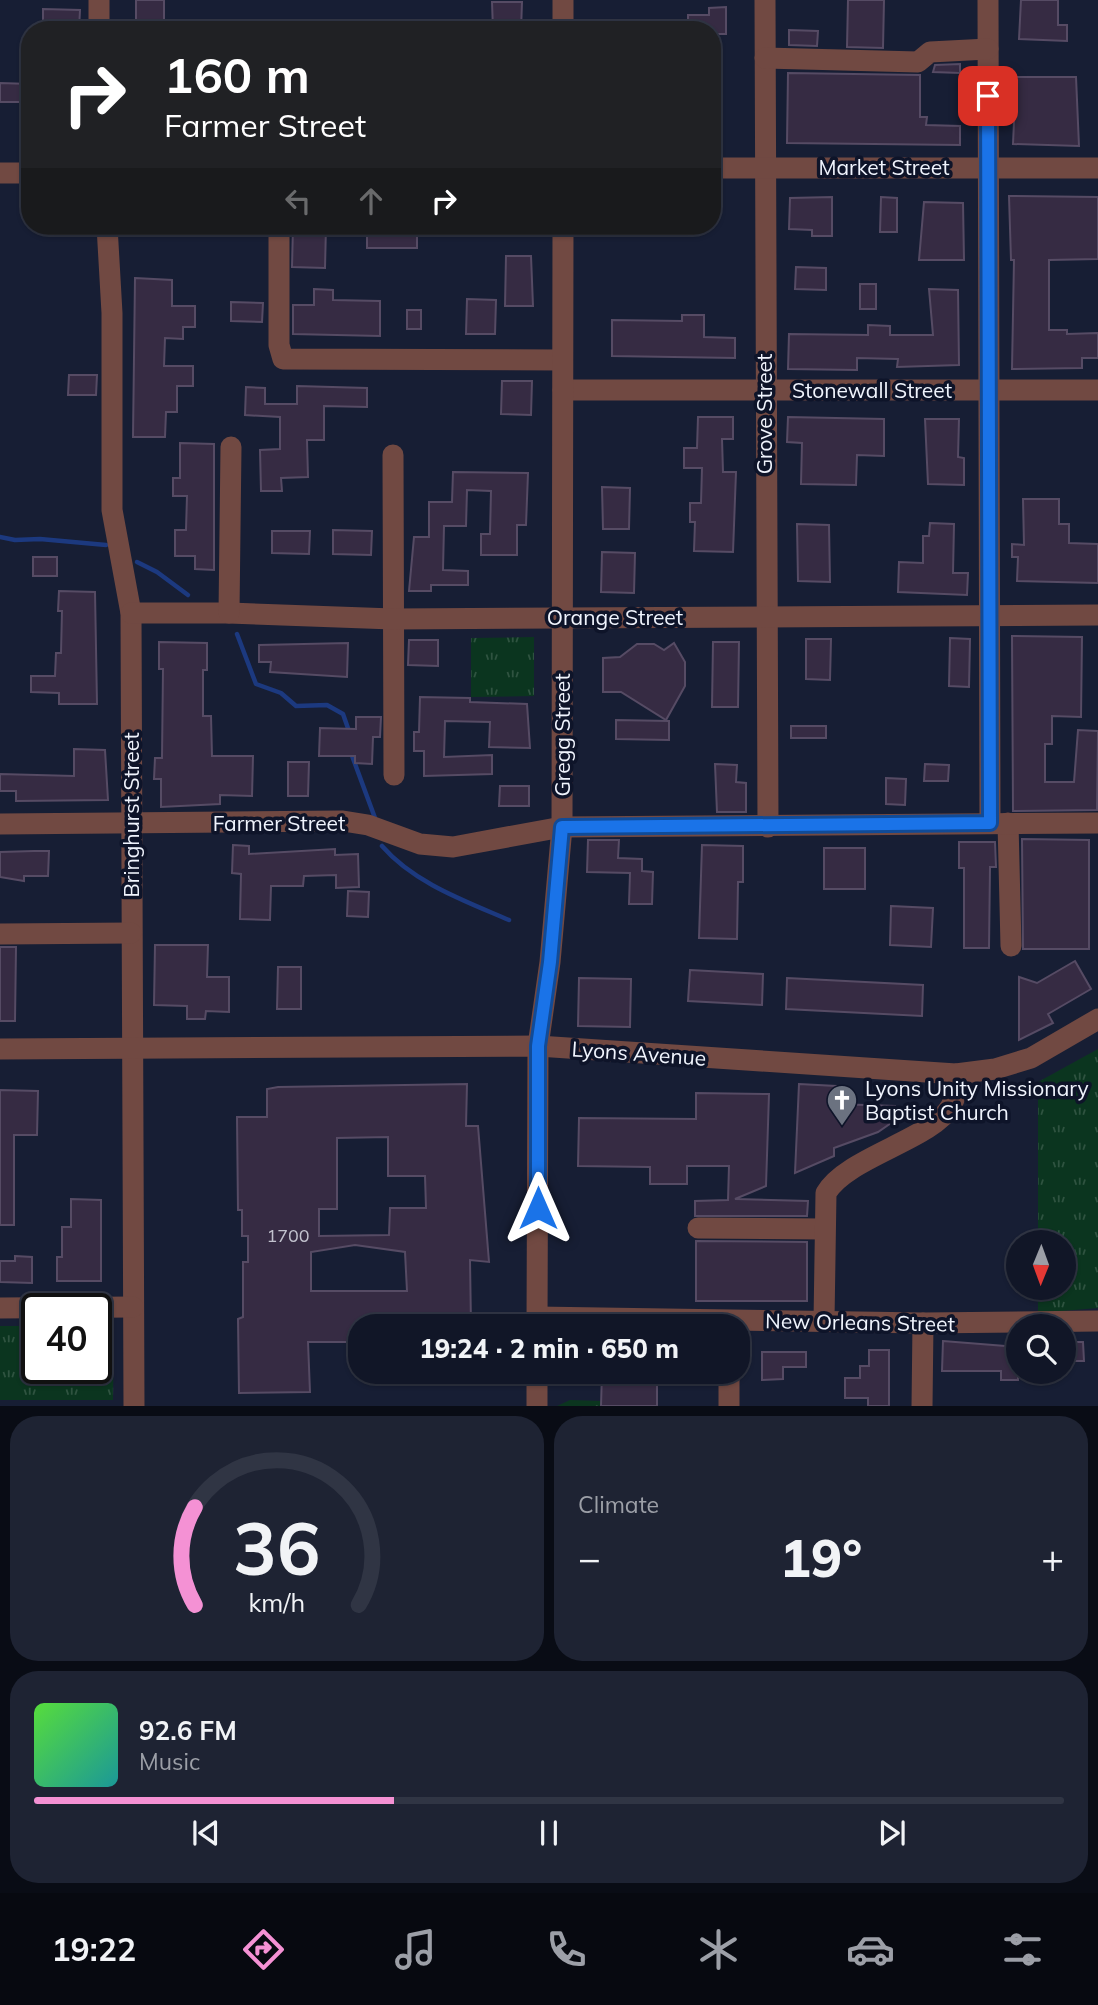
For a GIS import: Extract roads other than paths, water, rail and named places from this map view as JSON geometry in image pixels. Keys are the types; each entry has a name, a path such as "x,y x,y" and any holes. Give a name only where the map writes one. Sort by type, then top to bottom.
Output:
{"street":[{"path":"99,0 99,21"},
{"path":"563,0 563,21"},
{"name":"Grove Street","path":"765,0 765,617 768,827"},
{"path":"988,0 990,615 999,823 1011,946"},
{"path":"765,58 918,62 930,52 988,49"},
{"name":"Market Street","path":"721,168 1098,168"},
{"path":"0,173 21,173"},
{"name":"Bringhurst Street","path":"108,235 112,313 112,510 131,613 134,1406"},
{"path":"279,235 279,345 283,359 562,360"},
{"name":"Gregg Street","path":"537,1314 538,1046 550,962 562,827 563,235"},
{"name":"Stonewall Street","path":"563,390 1098,390"},
{"path":"229,613 232,447"},
{"path":"393,455 394,775"},
{"name":"Orange Street","path":"131,613 229,613 393,619 1098,615"},
{"name":"Farmer Street","path":"0,824 343,821 368,825 420,844 453,847 562,827 1098,823"},
{"path":"0,934 131,933"},
{"name":"Lyons Avenue","path":"0,1049 538,1046 956,1074 995,1069 1031,1058 1098,1019"},
{"path":"824,1321 826,1193 830,1186 934,1122 950,1109 956,1092 956,1074"},
{"path":"698,1228 824,1229"},
{"path":"0,1308 133,1307"},
{"name":"New Orleans Street","path":"750,1323 1098,1321"},
{"path":"922,1406 923,1323"},
{"path":"537,1384 537,1406"},
{"path":"729,1384 729,1406"}],"waterway":[{"path":"0,537 106,545"},
{"path":"137,562 157,572 188,595"},
{"path":"237,634 256,684 281,693 296,706 327,705 343,714 350,734"},
{"path":"351,753 375,818"},
{"path":"382,846 425,881 509,920"}],"place":[{"name":"Lyons Unity Missionary Baptist Church","path":"842,1127"}]}
